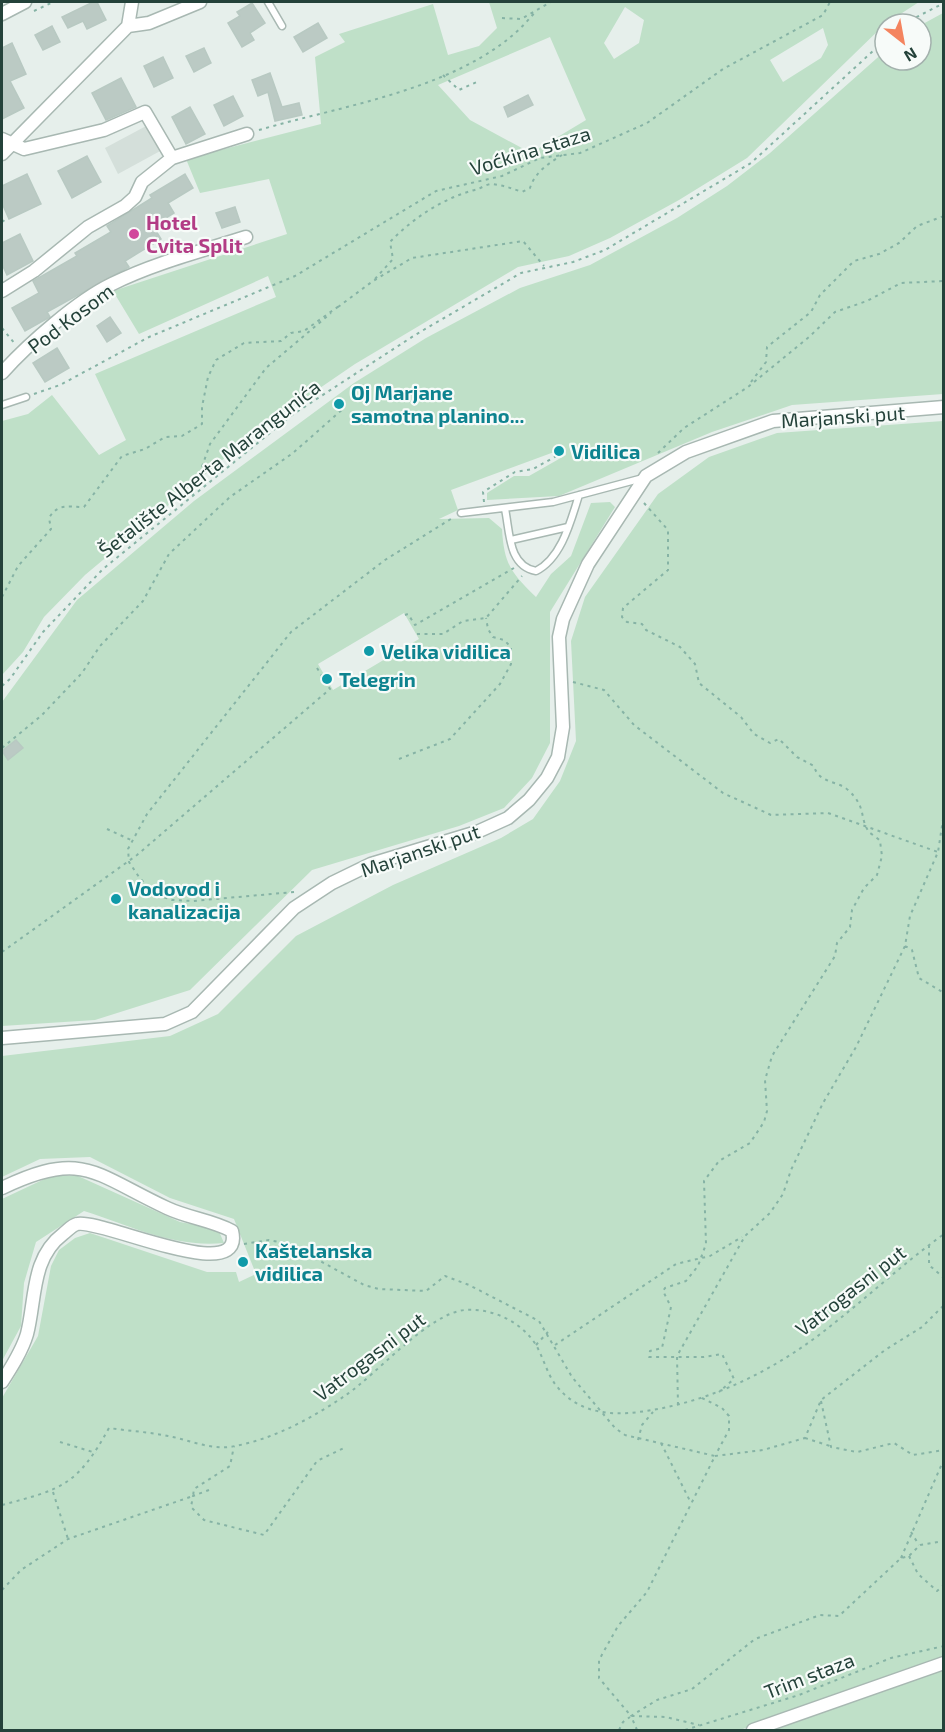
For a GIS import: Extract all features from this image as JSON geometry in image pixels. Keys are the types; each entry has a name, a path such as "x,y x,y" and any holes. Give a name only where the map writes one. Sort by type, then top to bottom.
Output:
{"street":[{"path":"2,14 25,2"},
{"path":"128,26 132,2"},
{"path":"4,146 128,26 148,23 200,2"},
{"path":"4,146 24,149 58,142 104,130 145,112 172,158"},
{"path":"2,291 34,271 88,227 124,206 135,197 142,182 172,158 247,134"},
{"name":"Pod Kosom","path":"2,373 61,319 110,285 140,271 246,237"},
{"name":"Marjanski put","path":"2,1038 165,1024 192,1012 294,908 332,883 371,864 448,842 508,819 529,800 547,778 558,757 563,727 559,637 571,597 588,564 646,476 686,452 773,421 944,407"},
{"path":"2,1188 45,1169 69,1166 91,1170 168,1209 219,1224 232,1231 234,1242 231,1249 224,1252 183,1251 97,1224 76,1224 53,1242 39,1265 26,1336 2,1382"},
{"path":"753,1731 944,1664"}],"lane":[{"path":"268,2 282,26"},
{"path":"2,405 26,397"},
{"name":"Marjanski put","path":"461,513 505,510 579,495 646,476"},
{"path":"505,510 512,550 521,564 536,571 542,568 555,553 568,527 579,495"},
{"path":"511,540 568,527"}],"path":[{"path":"502,18 521,19 551,2"},
{"name":"Voćkina staza","path":"26,397 60,385 149,337 295,276 436,191 502,176 540,158 580,153 647,123 723,69 822,15 830,2"},
{"path":"926,12 944,3"},
{"path":"247,134 402,91 443,75 490,54 521,28 535,12"},
{"name":"Šetalište Alberta Marangunića","path":"2,686 10,679 43,632 102,569 292,415 362,368 521,273 573,262 605,250 751,163 873,51"},
{"path":"443,75 459,90 479,81"},
{"path":"374,281 393,259 390,242 407,224 458,193 491,184 505,185 522,192 531,188 539,172 563,155"},
{"path":"748,387 766,362 768,347 811,312 820,295 854,261 879,254 899,243 917,226 944,216"},
{"path":"2,222 6,219"},
{"path":"2,597 18,566 51,529 49,518 53,512 63,505 84,507 122,456 145,449 165,437 182,436 202,424 202,407 208,377 216,360 244,343 282,341 291,333 304,330 374,281 412,258 523,241 544,267"},
{"path":"658,453 684,428 748,387 809,338 836,312 867,301 901,283 944,280"},
{"path":"192,495 210,444 266,368 339,306"},
{"path":"2,748 42,715 82,673 100,646 143,602 169,554 222,503 307,442 344,408"},
{"path":"484,511 483,492 518,471 533,469 560,454 559,451"},
{"path":"517,467 518,471"},
{"path":"642,499 668,530 668,570 623,608 622,617 627,622 642,624 646,630 680,647 694,664 696,677 702,686 741,717 754,734 770,743 779,739 797,757 814,766 816,771 830,783 849,791 861,803 870,832 880,841 882,856 877,875 864,888 852,910 850,927 837,943 835,956 801,1013 775,1047 765,1080 767,1111 764,1122 750,1143 720,1161 704,1181 706,1234 701,1258 686,1281 665,1288 663,1291 671,1307 668,1327 662,1348 650,1351 649,1357 704,1357 722,1354 734,1379 719,1392"},
{"path":"295,892 172,900 154,894 129,862 128,849 147,814 291,632 385,560 461,513"},
{"path":"405,615 408,614 415,625 521,564"},
{"path":"417,634 443,634 463,621 486,618 528,569"},
{"path":"399,759 450,739 500,684 511,664 511,647 504,640 493,637 488,629 486,618"},
{"path":"2,952 129,862 330,689 317,668 320,667"},
{"path":"562,679 604,690 634,725 723,793 771,815 828,813 938,852"},
{"path":"555,1345 676,1264 701,1258 745,1236 770,1213 783,1194 791,1170 823,1103 856,1047 905,946 910,916 938,852 944,813"},
{"path":"107,829 131,840"},
{"path":"905,946 912,950 919,978 944,993"},
{"name":"Vatrogasni put","path":"2,1505 53,1492 76,1476 96,1452 109,1428 168,1436 201,1445 234,1446 296,1425 347,1395 431,1323 464,1310 506,1317 524,1328 536,1345 556,1385 582,1407 604,1414 655,1410 678,1405 719,1392 770,1366 831,1326 944,1234"},
{"path":"678,1405 677,1357 745,1236"},
{"path":"234,1242 240,1245 269,1240 289,1244 363,1285 379,1288 426,1291 445,1276 469,1285 539,1321 548,1332 572,1377 615,1428 638,1440 715,1456 763,1450 805,1438 831,1447 857,1452 894,1443 913,1455 944,1450"},
{"path":"929,1244 929,1265 944,1278"},
{"path":"805,1438 821,1400 885,1350 922,1327 944,1305"},
{"path":"536,1345 548,1332"},
{"path":"638,1731 631,1716 598,1678 599,1660 618,1626 647,1592 729,1430 729,1416 722,1408 702,1398"},
{"path":"821,1400 831,1447"},
{"path":"638,1440 642,1425 655,1410"},
{"path":"60,1442 96,1452"},
{"path":"661,1443 691,1504"},
{"path":"234,1446 230,1466 194,1489 191,1508 204,1520 264,1535 317,1461 344,1448"},
{"path":"619,1731 623,1722 657,1700 692,1689 755,1639 820,1615 839,1616 901,1558 944,1459"},
{"path":"2,1590 21,1570 68,1539 209,1490"},
{"path":"53,1492 68,1539"},
{"path":"911,1532 920,1545"},
{"path":"901,1558 909,1556 920,1545 944,1541"},
{"path":"909,1556 918,1574 937,1591 944,1585"},
{"name":"Trim staza","path":"685,1731 699,1725 747,1713 891,1658 944,1646"},
{"path":"631,1716 666,1717 699,1725"}],"shaded area":[{"path":"148,125 162,150 118,174 105,148"}],"green space":[{"path":"489,2 919,2 904,12 873,12 873,36 747,158 679,200 610,238 569,256 518,267 355,364 257,431 85,575 44,617 23,652 2,675 2,421 28,414 52,395 99,455 126,440 95,374 276,297 268,276 139,334 113,291 287,234 269,179 200,193 186,159 321,124 315,57 345,42 339,34 433,4 448,55 479,46 497,28","holes":["625,7 644,20 639,43 614,59 604,43","823,28 828,45 821,58 783,82 770,60","550,37 586,120 531,153 470,120 438,85"]},
{"path":"943,13 943,394 792,405 712,432 559,496 487,500 487,493 514,476 529,476 566,455 565,448 451,490 458,510 439,519 489,518 502,529 510,567 536,597 551,574 571,556 591,503 610,502 615,507 550,612 550,743 532,778 504,808 459,826 312,870 190,990 95,1020 2,1026 2,702 77,600 194,501 354,383 426,338 520,288 590,265 677,218 727,186 770,153 873,62 873,72 933,72 933,18","holes":["404,613 419,639 333,690 318,664"]},
{"path":"943,421 943,1658 740,1730 2,1730 2,1398 38,1336 51,1266 59,1250 75,1238 90,1233 207,1272 236,1272 239,1282 256,1274 234,1219 170,1198 90,1157 40,1159 2,1177 2,1056 170,1036 218,1014 296,936 393,885 501,838 533,819 560,781 576,741 571,641 585,597 658,494 709,457 777,433"},
{"path":"53,1175 78,1176 180,1222 218,1229 224,1243 206,1244 170,1239 84,1211 36,1242 24,1283 21,1326 2,1361 2,1199"},
{"path":"943,1669 943,1730 774,1730"}],"building":[{"path":"97,2 106,20 87,29 83,21 68,28 62,17"},
{"path":"252,3 265,23 250,33 254,40 242,47 228,23 240,16 237,12"},
{"path":"318,23 327,38 303,52 294,37"},
{"path":"52,26 60,42 43,50 35,35"},
{"path":"12,43 26,74 10,81 24,108 2,119 2,48"},
{"path":"204,48 211,63 194,72 186,56"},
{"path":"163,57 173,78 154,87 144,66"},
{"path":"270,73 282,107 299,103 302,115 275,121 268,92 258,96 252,80"},
{"path":"121,78 136,107 106,120 92,93"},
{"path":"528,95 533,105 508,117 504,107"},
{"path":"233,96 243,116 224,126 214,105"},
{"path":"190,107 205,134 186,144 172,117"},
{"path":"87,156 101,182 72,198 58,171"},
{"path":"27,174 41,204 9,219 2,203 2,186"},
{"path":"185,174 193,188 168,203 174,213 153,226 161,239 125,261 129,267 47,312 50,317 25,331 12,308 39,293 33,281 77,256 75,253 111,232 107,226 152,198 150,195"},
{"path":"235,207 240,222 222,228 216,213"},
{"path":"20,234 33,261 7,275 2,264 2,243"},
{"path":"110,317 121,333 107,342 97,326"},
{"path":"57,348 69,368 45,382 33,363"},
{"path":"16,740 23,748 8,760 2,751"}],"place":[{"name":"Hotel Cvita Split","path":"134,234"},
{"name":"Oj Marjane samotna planino...","path":"339,404"},
{"name":"Vidilica","path":"559,451"},
{"name":"Velika vidilica","path":"369,651"},
{"name":"Telegrin","path":"327,679"},
{"name":"Vodovod i kanalizacija","path":"116,899"},
{"name":"Kaštelanska vidilica","path":"243,1262"}]}
